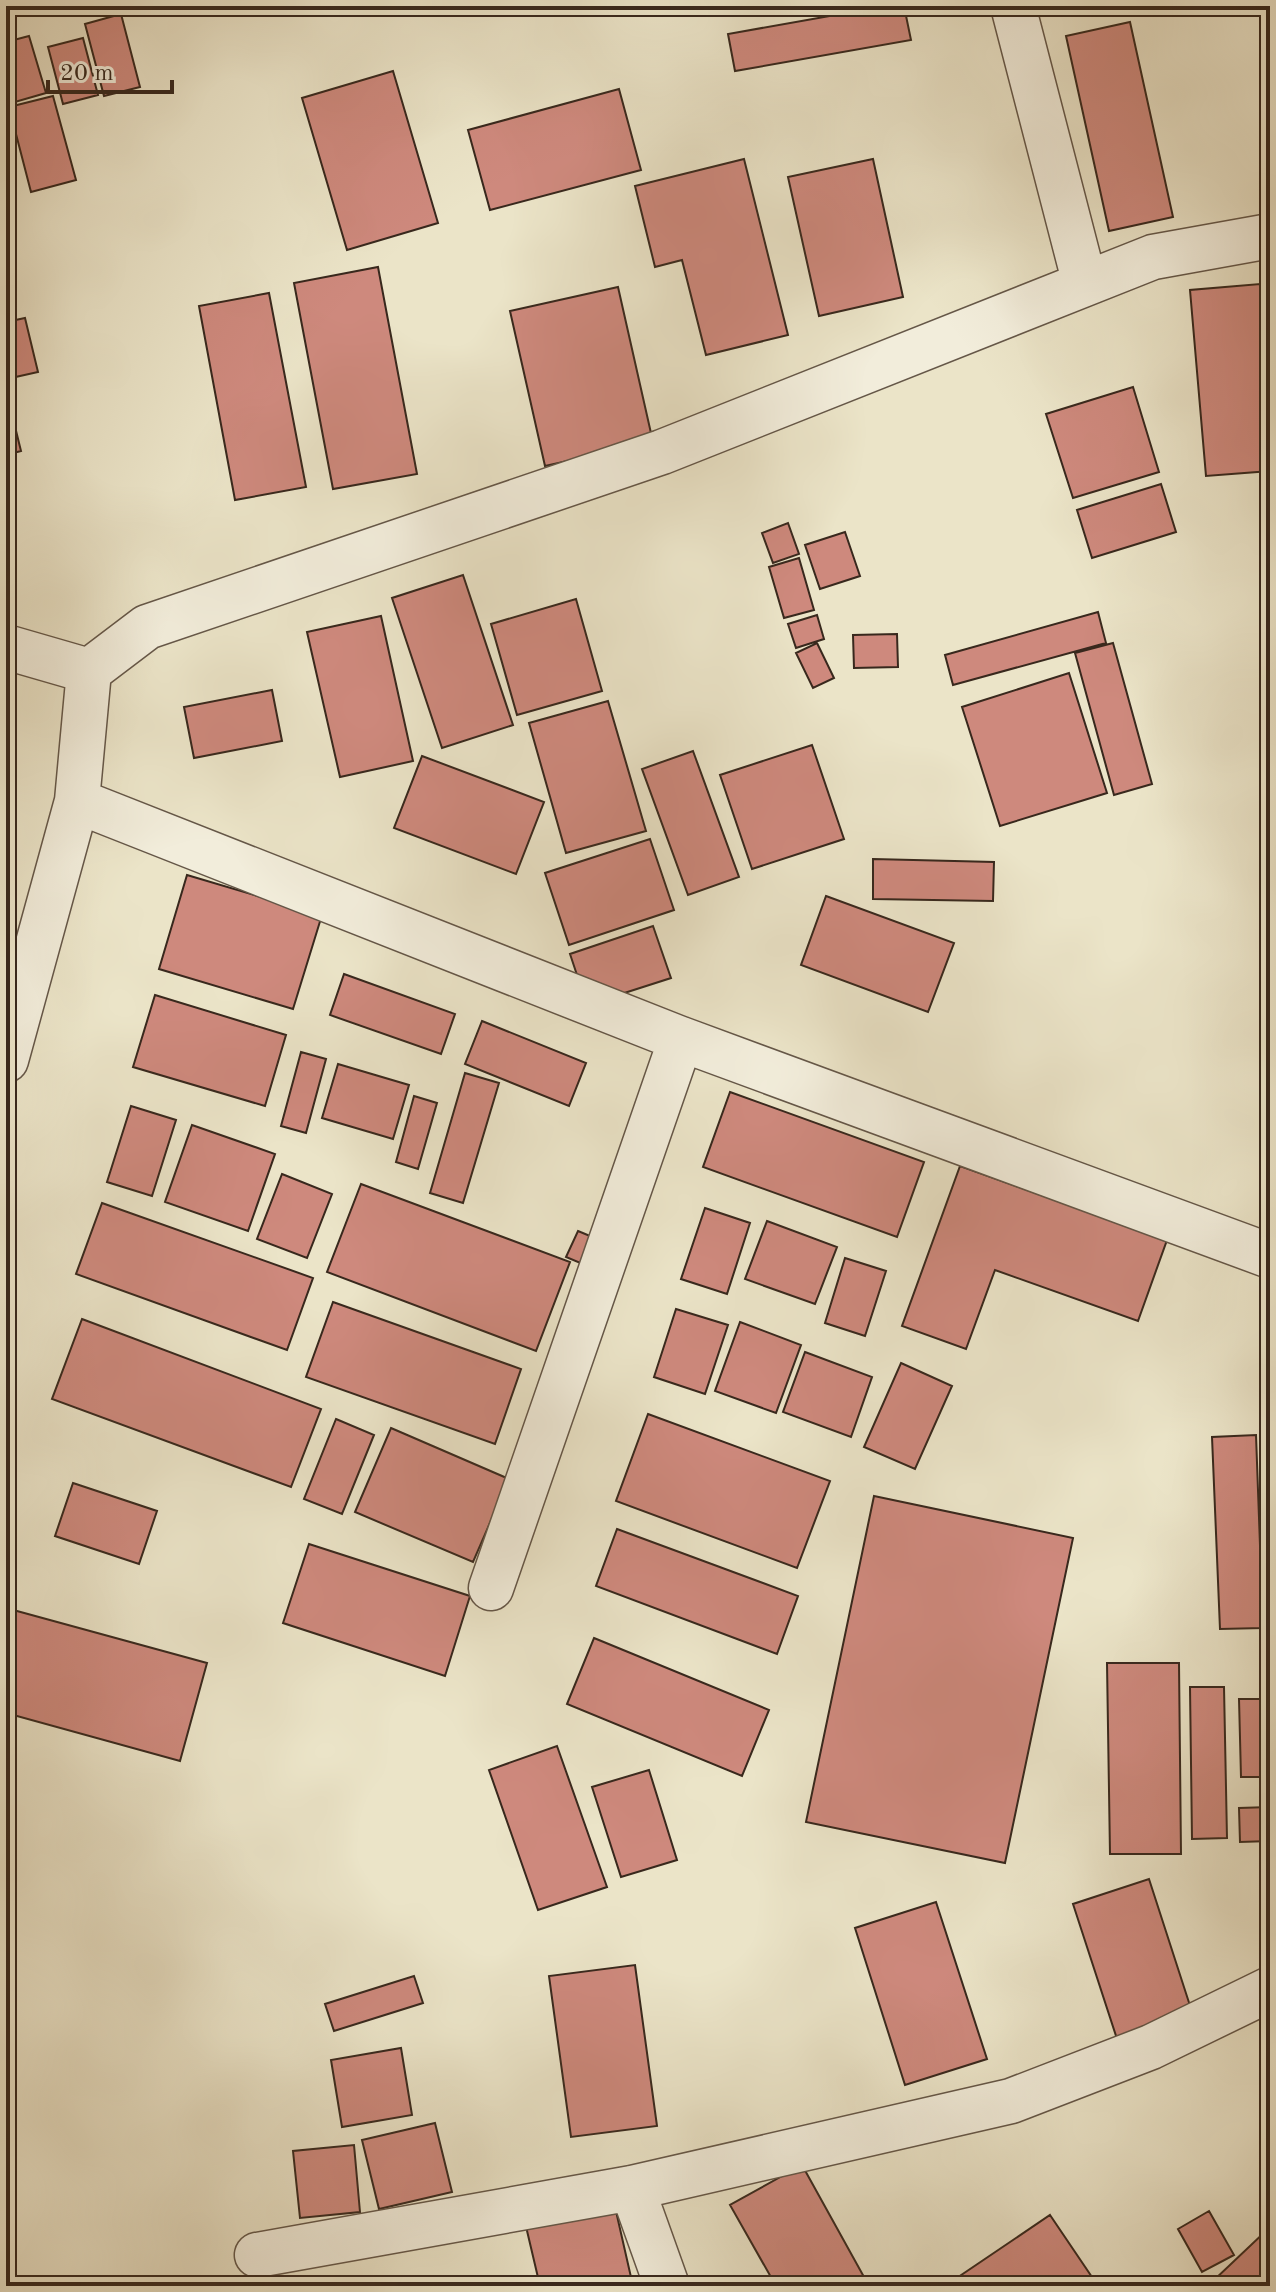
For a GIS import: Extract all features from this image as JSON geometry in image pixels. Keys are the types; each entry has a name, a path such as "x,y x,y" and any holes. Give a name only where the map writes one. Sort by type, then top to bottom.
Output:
{"street":[{"path":"1013,6 1085,284"},
{"path":"6,1060 77,801 89,671 147,627 662,452 1153,257 1270,236"},
{"path":"6,647 89,671"},
{"path":"77,801 681,1039 1270,1256"},
{"path":"491,1588 681,1039"},
{"path":"257,2255 632,2188 1011,2101 1151,2047 1270,1989"},
{"path":"632,2188 667,2286"}],"building":[{"path":"886,6 904,6 911,40 735,71 728,34"},
{"path":"121,14 140,87 104,96 85,24"},
{"path":"1130,22 1173,217 1109,231 1066,36"},
{"path":"29,36 46,93 8,104 6,42"},
{"path":"83,38 98,95 63,104 48,47"},
{"path":"393,71 438,223 347,250 302,98"},
{"path":"619,89 641,170 490,210 468,130"},
{"path":"53,96 76,180 31,192 9,107"},
{"path":"744,159 788,335 706,355 682,260 655,267 635,186"},
{"path":"873,159 903,297 819,316 788,177"},
{"path":"378,267 417,474 333,489 294,283"},
{"path":"1260,284 1270,403 1270,471 1206,476 1190,290"},
{"path":"618,287 653,442 545,466 510,311"},
{"path":"269,293 306,487 235,500 199,306"},
{"path":"25,318 38,372 11,378 6,356 6,322"},
{"path":"1133,387 1159,472 1073,498 1046,414"},
{"path":"6,390 21,451 6,455"},
{"path":"1161,484 1176,532 1092,558 1077,510"},
{"path":"788,523 799,554 773,563 762,533"},
{"path":"845,532 860,576 820,589 805,545"},
{"path":"799,558 814,610 784,618 769,567"},
{"path":"463,575 513,725 442,748 392,598"},
{"path":"576,599 602,691 517,715 491,624"},
{"path":"1098,612 1106,643 953,685 945,655"},
{"path":"817,615 824,639 796,648 788,624"},
{"path":"381,616 413,761 340,777 307,632"},
{"path":"897,634 898,667 854,668 853,635"},
{"path":"817,643 834,678 813,688 796,653"},
{"path":"1113,643 1152,784 1114,795 1075,653"},
{"path":"1069,673 1107,793 1000,826 962,707"},
{"path":"272,690 282,741 194,758 184,707"},
{"path":"608,701 646,831 566,853 529,723"},
{"path":"812,745 844,839 752,869 720,775"},
{"path":"693,751 739,877 688,895 642,769"},
{"path":"422,756 544,802 516,874 394,828"},
{"path":"650,839 674,910 569,945 545,873"},
{"path":"873,859 994,862 993,901 873,899"},
{"path":"187,875 322,915 293,1009 159,969"},
{"path":"826,896 954,943 928,1012 801,965"},
{"path":"653,926 671,978 587,1005 570,954"},
{"path":"344,974 455,1014 441,1054 330,1015"},
{"path":"155,995 286,1035 265,1106 133,1067"},
{"path":"482,1021 586,1063 569,1106 465,1064"},
{"path":"301,1052 326,1059 306,1133 281,1126"},
{"path":"338,1064 409,1085 393,1139 322,1118"},
{"path":"465,1073 499,1083 463,1203 430,1193"},
{"path":"730,1092 924,1162 897,1237 703,1167"},
{"path":"414,1096 437,1103 418,1169 396,1162"},
{"path":"131,1106 176,1120 152,1196 107,1182"},
{"path":"192,1125 275,1154 248,1231 165,1202"},
{"path":"960,1166 1167,1240 1138,1321 995,1270 966,1349 902,1326"},
{"path":"282,1174 332,1194 307,1258 257,1239"},
{"path":"361,1184 570,1262 536,1351 327,1272"},
{"path":"102,1203 313,1278 287,1350 76,1274"},
{"path":"705,1208 750,1223 727,1294 681,1279"},
{"path":"767,1221 837,1247 815,1304 745,1279"},
{"path":"578,1231 607,1243 597,1270 566,1257"},
{"path":"845,1258 886,1271 865,1336 825,1323"},
{"path":"333,1302 521,1369 495,1444 306,1377"},
{"path":"676,1309 728,1325 705,1394 654,1377"},
{"path":"82,1319 321,1409 291,1487 52,1399"},
{"path":"740,1322 801,1345 776,1413 715,1391"},
{"path":"805,1352 872,1377 851,1437 783,1412"},
{"path":"901,1363 952,1386 915,1469 864,1447"},
{"path":"648,1414 830,1481 797,1568 616,1501"},
{"path":"336,1419 374,1435 342,1514 304,1499"},
{"path":"391,1428 509,1479 473,1562 355,1512"},
{"path":"1256,1435 1263,1628 1220,1629 1212,1437"},
{"path":"73,1483 157,1511 139,1564 55,1536"},
{"path":"874,1496 1073,1538 1005,1863 806,1822"},
{"path":"617,1529 798,1596 777,1654 596,1586"},
{"path":"309,1544 470,1596 445,1676 283,1623"},
{"path":"6,1608 207,1663 180,1761 6,1713"},
{"path":"594,1638 769,1710 742,1776 567,1704"},
{"path":"1107,1663 1179,1663 1181,1854 1110,1854"},
{"path":"1190,1687 1224,1687 1227,1838 1192,1839"},
{"path":"1239,1699 1270,1699 1270,1777 1241,1777"},
{"path":"557,1746 607,1887 538,1910 489,1770"},
{"path":"649,1770 677,1860 621,1877 592,1787"},
{"path":"1270,1807 1270,1841 1240,1842 1239,1808"},
{"path":"1149,1879 1194,2018 1118,2042 1073,1904"},
{"path":"936,1902 987,2059 905,2085 855,1928"},
{"path":"635,1965 657,2126 571,2137 549,1976"},
{"path":"414,1976 423,2003 334,2031 325,2004"},
{"path":"401,2048 412,2115 342,2127 331,2060"},
{"path":"435,2123 452,2192 379,2209 362,2140"},
{"path":"354,2145 360,2212 300,2218 293,2151"},
{"path":"802,2165 869,2286 776,2286 730,2205"},
{"path":"613,2198 633,2286 540,2286 524,2218"},
{"path":"1209,2211 1234,2255 1202,2272 1178,2229"},
{"path":"1050,2215 1098,2286 945,2286"},
{"path":"1270,2227 1270,2286 1218,2286 1213,2281"}]}
